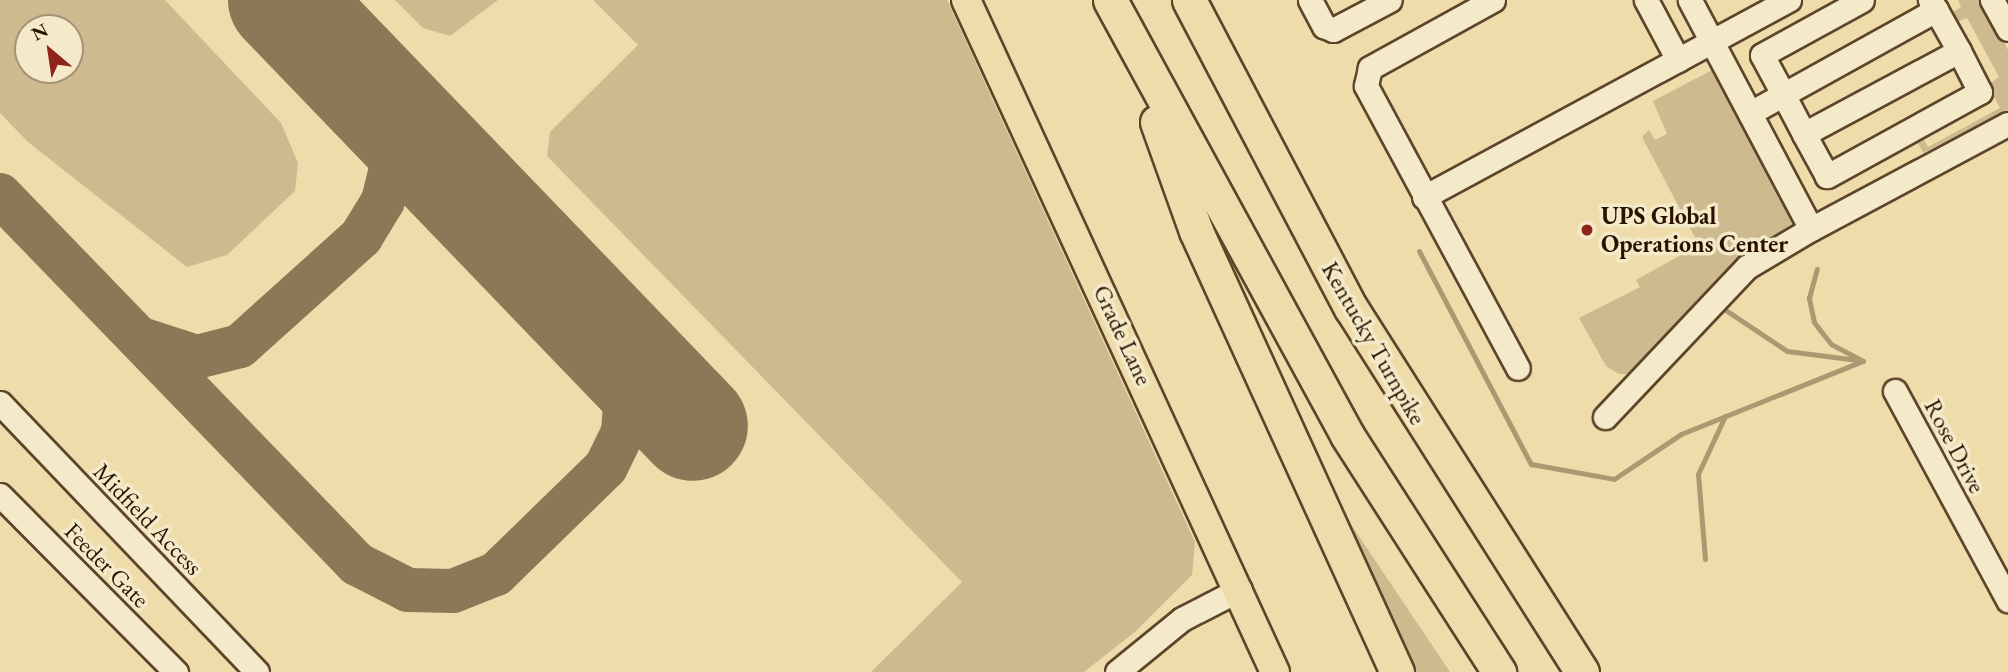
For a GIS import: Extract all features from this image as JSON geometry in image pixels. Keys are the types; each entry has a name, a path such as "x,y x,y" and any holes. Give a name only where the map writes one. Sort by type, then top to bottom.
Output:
{"highway":[{"name":"Kentucky Turnpike","path":"1189,0 1351,308 1582,672"},
{"path":"1115,10 1196,231 1397,672"},
{"path":"1115,10 1347,435 1499,672"}],"main road":[{"name":"Grade Lane","path":"966,0 1241,589 1275,672"}],"street":[{"path":"1310,0 1324,26 1333,30 1390,0"},
{"path":"1493,0 1366,76 1369,96 1518,368"},
{"path":"1646,0 1678,60"},
{"path":"1690,0 1811,229"},
{"path":"1424,197 1789,0"},
{"path":"1750,113 1783,94 1933,5 1980,92 1827,176 1804,134 1783,94 1762,55 1862,0"},
{"path":"1992,0 2008,29"},
{"path":"1804,134 1959,51"},
{"path":"1605,417 1747,267 1811,229 2008,124"},
{"path":"1899,136 1919,171"},
{"name":"Rose Drive","path":"1895,391 2008,600"},
{"name":"Midfield Access","path":"0,403 257,672"},
{"path":"0,426 24,427"},
{"name":"Feeder Gate","path":"1,495 176,672"},
{"path":"1117,672 1182,619 1241,589"}],"shaded area":[{"path":"0,0 165,0 281,123 298,163 295,191 227,255 187,267 28,142 0,113"},
{"path":"395,0 498,0 450,36 423,28"},
{"path":"593,0 947,0 1195,542 1192,575 1136,631 1084,672 871,672 962,582 547,156 550,132 638,45"},
{"path":"1958,0 1981,0 2008,50 2008,112 1923,153 1916,139 1922,136 1928,147 2000,108 1988,85 1999,77 1967,18 1955,23 1950,14 1961,7"},
{"path":"1716,68 1793,224 1633,374 1619,374 1606,366 1579,318 1640,287 1636,280 1699,245 1642,137 1649,130 1655,140 1667,134 1653,101"},
{"path":"1340,508 1450,672 1414,672"}],"waterway":[{"path":"1419,251 1531,464 1614,479 1681,434 1863,361 1831,344 1814,322 1809,298 1817,269"},
{"path":"1724,309 1787,351 1857,360"},
{"path":"1705,559 1698,474 1725,416"}],"taxiway":[{"path":"144,340 197,357 240,346 361,237 383,201 393,160 379,110 357,76"},
{"path":"0,195 357,564 408,590 453,591 496,574 606,467 623,432 626,392 600,329"}],"runway":[{"path":"283,0 693,426"}],"place":[{"name":"UPS Global Operations Center","path":"1587,230"}]}
